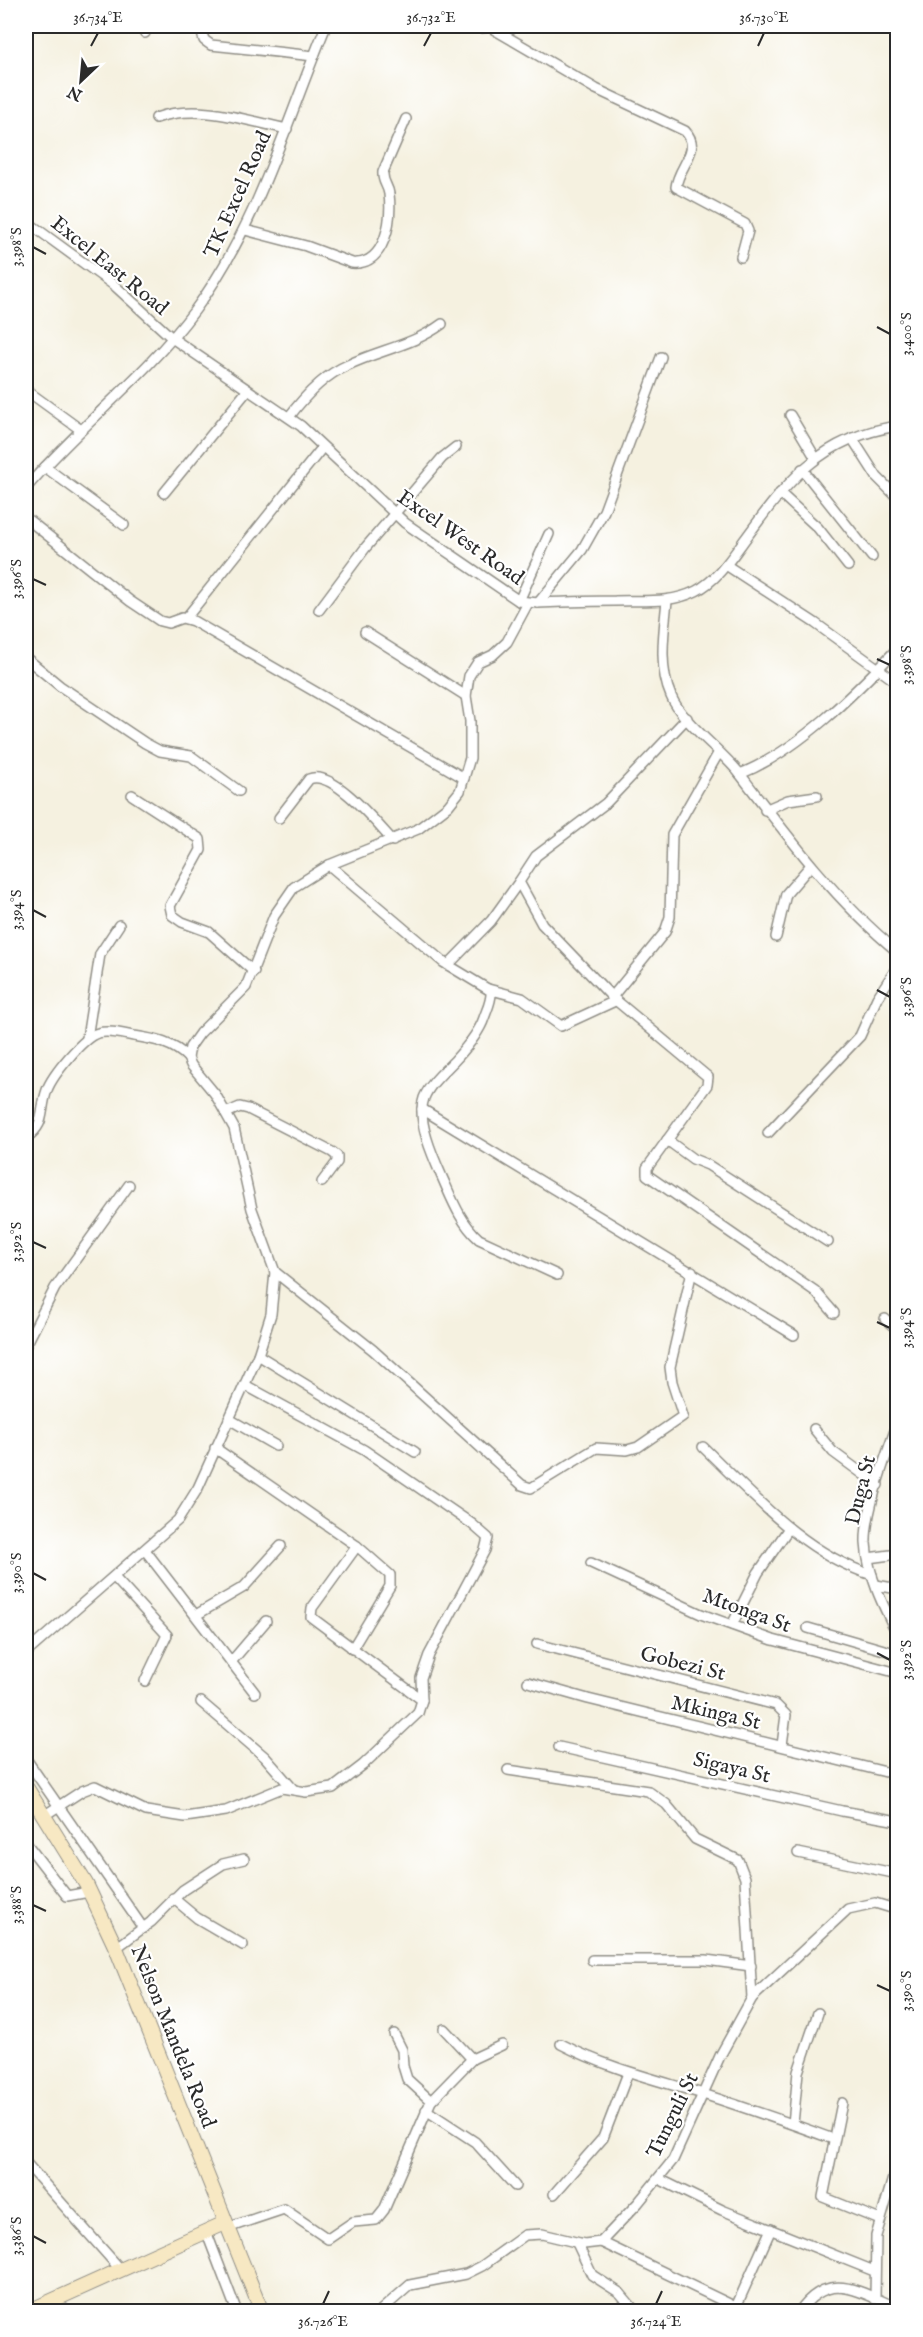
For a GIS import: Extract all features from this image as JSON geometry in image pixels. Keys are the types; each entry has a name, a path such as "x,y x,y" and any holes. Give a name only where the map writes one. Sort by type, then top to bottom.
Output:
{"main road":[{"name":"Nelson Mandela Road","path":"26,1787 90,1892 116,1948 262,2312"},
{"path":"28,2311 206,2231 226,2226"}],"street":[{"path":"200,26 204,40 211,45 314,56"},
{"name":"TK Excel Road","path":"26,488 171,338 216,281 245,230 327,26"},
{"path":"469,26 492,26 596,89 684,131 692,140 692,148 676,187 745,224 748,231 741,257"},
{"path":"156,118 168,114 195,112 286,129"},
{"path":"245,230 306,246 352,263 358,263 373,256 387,237 389,195 382,181 383,172 406,119"},
{"name":"Excel East Road","path":"26,221 115,286 171,338"},
{"path":"289,417 310,393 336,371 423,337 442,324"},
{"name":"Excel West Road","path":"171,338 289,417 394,514 528,602 667,601 695,592 726,565 780,493 816,457 871,430 897,426"},
{"path":"528,602 582,550 604,511 661,357"},
{"path":"26,390 81,430"},
{"path":"164,493 247,391"},
{"path":"790,415 816,457"},
{"path":"852,438 877,477 897,498"},
{"path":"319,610 394,514 442,458 456,447"},
{"path":"26,518 130,601 160,621 168,623 186,618 322,448"},
{"path":"45,466 124,525"},
{"path":"802,469 872,557"},
{"path":"780,493 818,528 848,566"},
{"path":"188,1058 194,1041 241,993 254,972 274,916 288,894 329,865 418,830 442,812 460,791 470,751 467,680 474,666 507,642 528,602 549,534"},
{"path":"726,565 815,623 897,682"},
{"path":"667,601 663,642 665,672 672,699 740,774 765,810 811,865 897,952"},
{"path":"186,618 464,778"},
{"path":"364,632 466,696"},
{"path":"740,774 766,761 835,710 897,648"},
{"path":"26,658 60,686 146,743 160,751 191,756 239,791"},
{"path":"448,965 491,921 536,856 606,803 687,718"},
{"path":"329,865 448,965 488,989 522,998 561,1026 613,999 665,932 670,917 672,835 719,752"},
{"path":"279,818 301,786 309,779 321,778 352,798 393,841"},
{"path":"132,795 200,839 201,849 170,906 172,915 182,922 209,932 254,972"},
{"path":"765,810 788,800 817,796"},
{"path":"776,937 786,894 811,865"},
{"path":"519,882 542,924 613,999 708,1077 707,1085 647,1168 649,1178 815,1291 834,1313"},
{"path":"26,1138 39,1126 49,1086 87,1038 100,954 119,926"},
{"path":"768,1133 860,1036 877,999 897,966"},
{"path":"488,989 491,998 482,1023 468,1045 431,1086 422,1109 430,1150 458,1213 479,1239 557,1275"},
{"path":"26,1653 163,1535 183,1514 198,1488 258,1355 271,1314 275,1272 258,1230 234,1128 215,1094 190,1065 188,1058 174,1046 150,1039 106,1032 87,1038"},
{"path":"226,1113 240,1107 248,1109 332,1152 337,1156 337,1162 322,1182"},
{"path":"422,1109 794,1335"},
{"path":"667,1140 693,1160 708,1165 828,1242"},
{"path":"26,1345 55,1288 129,1185"},
{"path":"275,1272 373,1350 522,1485 531,1488 596,1448 627,1450 638,1447 683,1416 672,1382 670,1367 692,1271"},
{"path":"885,1319 897,1330"},
{"path":"258,1355 415,1452"},
{"path":"45,1815 89,1787 95,1786 146,1810 198,1817 226,1811 282,1788 315,1792 333,1788 342,1783 414,1719 422,1701 421,1678 429,1656 485,1550 488,1538 472,1524 364,1449 244,1385"},
{"path":"228,1419 276,1446"},
{"name":"Duga St","path":"897,1422 868,1521 868,1558 872,1575 897,1635"},
{"path":"814,1429 833,1452 878,1485"},
{"path":"704,1447 789,1528 832,1560 872,1575"},
{"path":"215,1448 357,1546 392,1578 352,1649"},
{"path":"732,1625 758,1573 789,1528"},
{"path":"196,1615 244,1587 281,1546"},
{"path":"357,1546 310,1614 313,1620 422,1701"},
{"path":"145,1550 255,1693"},
{"path":"868,1558 897,1554"},
{"name":"Mtonga St","path":"591,1563 732,1625 810,1651 897,1673"},
{"path":"114,1577 167,1635 145,1681"},
{"path":"876,1585 897,1589"},
{"path":"231,1662 266,1621"},
{"path":"808,1628 897,1654"},
{"name":"Gobezi St","path":"537,1644 776,1705 782,1708 786,1715 782,1745"},
{"name":"Mkinga St","path":"528,1682 588,1699 897,1775"},
{"path":"201,1702 265,1757 293,1789"},
{"name":"Sigaya St","path":"559,1747 842,1811 897,1821"},
{"path":"26,1759 143,1928"},
{"path":"508,1770 648,1791 666,1804 695,1839 738,1860 745,1878 752,1998"},
{"path":"26,1843 67,1896 90,1892"},
{"path":"798,1853 897,1874"},
{"path":"116,1948 143,1928 173,1898 223,1864 244,1858"},
{"path":"173,1898 197,1918 243,1945"},
{"name":"Tunguli St","path":"601,2242 659,2179 673,2160 702,2094 752,1998 848,1909 875,1902 897,1910"},
{"path":"592,1960 706,1960 751,1966"},
{"path":"793,2124 798,2072 818,2013"},
{"path":"444,2029 472,2059"},
{"path":"394,2034 402,2050 407,2079 431,2101"},
{"path":"561,2044 594,2061 628,2073 702,2094 833,2139"},
{"path":"226,2226 284,2210 328,2239 353,2223 376,2220 384,2210 431,2101 472,2059 502,2045"},
{"path":"554,2194 603,2138 628,2073"},
{"path":"842,2103 823,2197 880,2220"},
{"path":"426,2110 475,2142 515,2186"},
{"path":"875,2299 874,2271 880,2220 897,2161"},
{"path":"26,2163 121,2270"},
{"path":"659,2179 686,2194 874,2271"},
{"path":"736,2307 771,2229"},
{"path":"206,2231 237,2312"},
{"path":"379,2312 410,2285 466,2274 525,2235 542,2234 577,2243 601,2242 746,2312"},
{"path":"577,2243 592,2275 620,2293 636,2312"},
{"path":"799,2312 811,2296 827,2287 840,2286 897,2308"}]}
